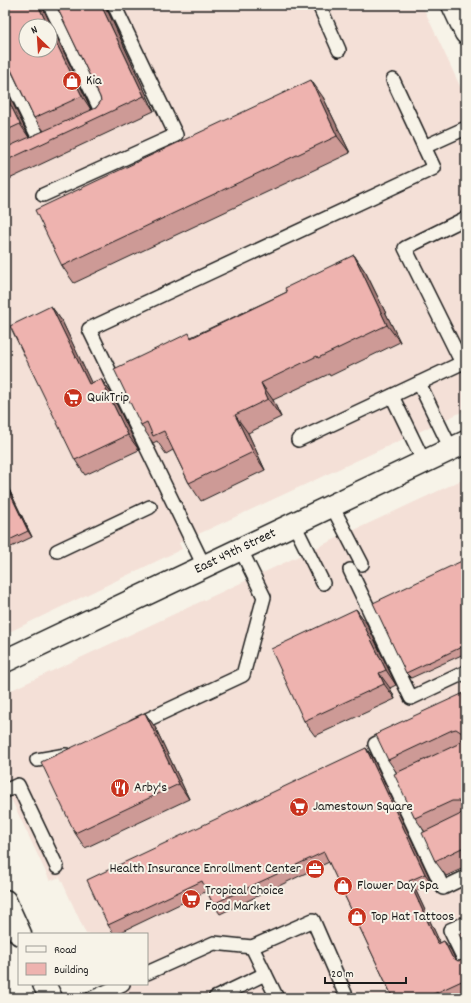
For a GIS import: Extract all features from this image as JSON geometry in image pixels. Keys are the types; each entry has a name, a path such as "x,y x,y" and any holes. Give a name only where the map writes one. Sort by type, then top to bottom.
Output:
{"street":[{"path":"453,5 466,33"},
{"name":"East 49th Street","path":"5,661 458,446"},
{"path":"5,901 20,933"},
{"path":"44,985 51,998"}],"lane":[{"path":"50,5 103,114 89,121"},
{"path":"43,195 176,135 114,5"},
{"path":"319,5 339,50"},
{"path":"5,69 41,143"},
{"path":"204,566 90,329 434,168 393,80"},
{"path":"424,147 466,128"},
{"path":"26,150 54,137"},
{"path":"298,440 464,362 405,248 466,218"},
{"path":"419,383 458,446"},
{"path":"392,396 424,462"},
{"path":"332,506 411,698 466,672"},
{"path":"57,551 150,507"},
{"path":"294,524 323,582"},
{"path":"122,732 243,675 264,597 241,550"},
{"path":"403,730 375,744 443,888 466,877"},
{"path":"37,760 73,754 79,751"},
{"path":"395,786 409,780"},
{"path":"5,791 18,785 56,868"},
{"path":"423,845 435,839"},
{"path":"148,973 214,943 252,947 313,920 347,998"},
{"path":"466,923 450,930 466,963"},
{"path":"252,947 276,998"},
{"path":"215,998 265,974"},
{"path":"92,998 122,989"}],"shaded area":[{"path":"5,5 422,5 466,99 466,410 179,543 182,549 5,634"},
{"path":"466,478 466,998 116,998 110,985 148,985 148,933 86,933 60,877 50,881 5,786 5,693"}],"building":[{"path":"5,5 38,5 44,18 18,18 18,58 58,58 58,46 82,96 34,118 5,57"},
{"path":"56,5 101,5 144,96 5,161 5,148 96,108 101,101"},
{"path":"311,80 337,136 62,266 35,210"},
{"path":"5,94 20,124 5,131"},
{"path":"354,255 387,325 261,383 268,399 235,415 253,452 189,483 164,431 153,436 147,422 141,425 114,369 189,333 191,338 287,292 285,288"},
{"name":"QuikTrip","path":"51,306 89,384 101,379 128,435 75,460 10,326"},
{"path":"5,483 28,531 5,542"},
{"path":"466,559 466,645 406,673 373,603"},
{"path":"356,609 386,670 379,673 384,684 304,721 271,649"},
{"path":"466,692 466,846 435,861 422,833 459,815 462,812 462,805 459,801 452,801 415,818 394,774 458,744 463,738 462,733 456,729 452,730 388,760 376,735 380,733 379,732"},
{"name":"Arby's","path":"145,713 179,784 75,833 41,762"},
{"path":"366,748 425,874 409,881 438,944 444,941 452,957 458,961 466,958 466,979 425,998 393,998 324,852 213,904 202,881 108,925 87,880"},
{"path":"466,930 466,951 459,934"}],"place":[{"name":"Kia","path":"72,81"},
{"name":"QuikTrip","path":"73,398"},
{"name":"Arby's","path":"120,788"},
{"name":"Jamestown Square","path":"299,807"},
{"name":"Health Insurance Enrollment Center","path":"315,869"},
{"name":"Flower Day Spa","path":"343,886"},
{"name":"Tropical Choice Food Market","path":"191,899"},
{"name":"Top Hat Tattoos","path":"357,917"}]}
